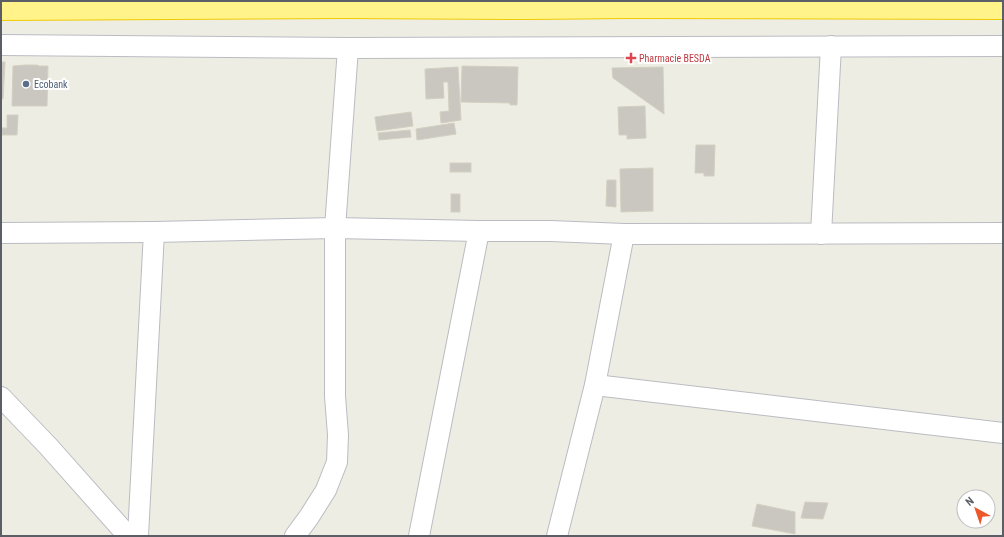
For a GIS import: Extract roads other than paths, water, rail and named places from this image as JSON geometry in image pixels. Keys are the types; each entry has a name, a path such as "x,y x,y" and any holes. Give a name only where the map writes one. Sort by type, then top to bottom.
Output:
{"highway":[{"path":"1,9 336,7 1003,8"}],"street":[{"path":"1,45 348,48 1003,46"},
{"path":"821,234 831,46"},
{"path":"295,536 326,490 337,462 338,434 335,396 335,228 348,48"},
{"path":"1,233 154,232 335,228 551,231 624,234 1003,233"},
{"path":"419,536 480,231"},
{"path":"138,536 154,232"},
{"path":"557,536 595,385 624,234"},
{"path":"595,385 1003,433"},
{"path":"1,397 48,446 128,536"}],"place":[{"name":"Pharmacie BESDA","path":"631,58"},
{"name":"Ecobank","path":"26,84"}]}
